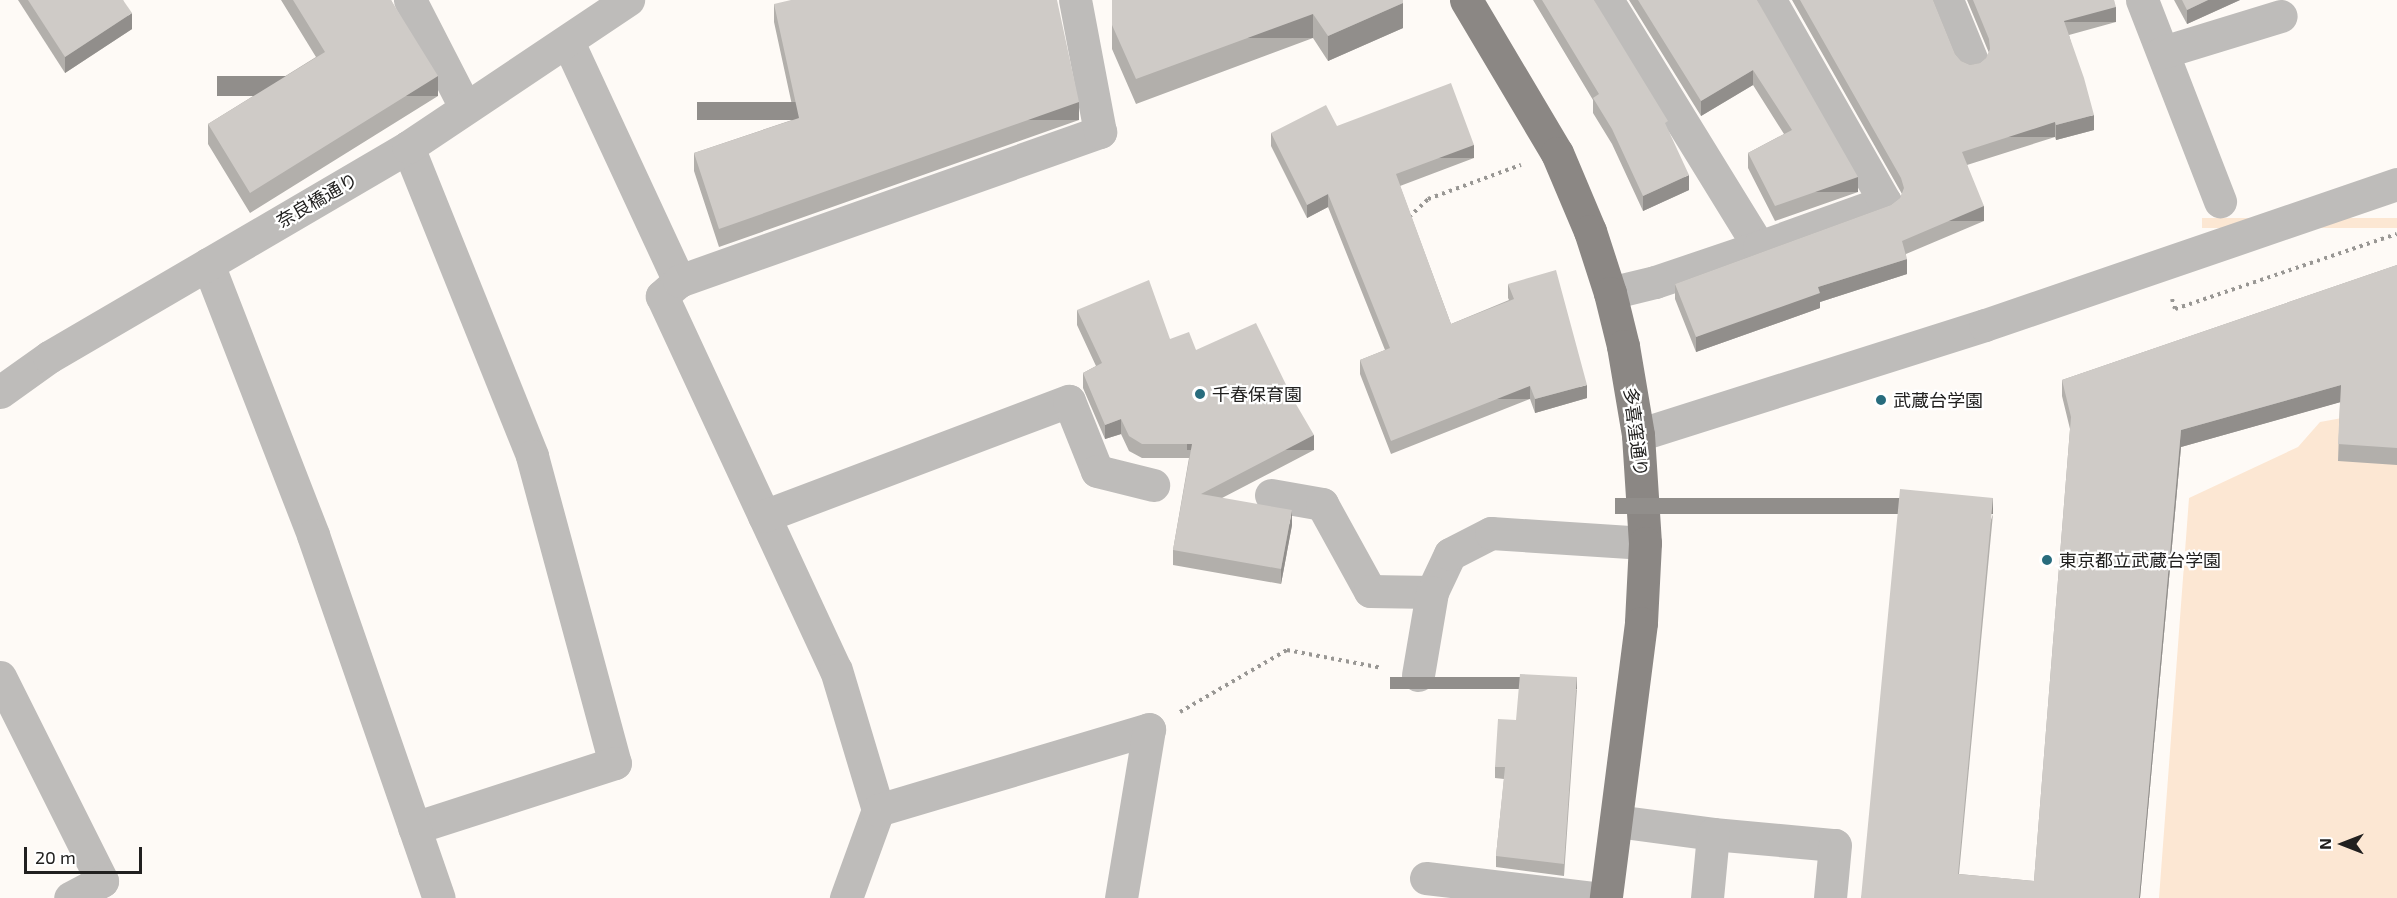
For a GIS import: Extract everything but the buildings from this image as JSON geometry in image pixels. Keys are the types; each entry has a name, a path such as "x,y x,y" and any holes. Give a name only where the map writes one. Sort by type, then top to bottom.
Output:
{"main road":[{"name":"多喜窪通り","path":"1467,0 1557,153 1590,231 1610,293 1623,346 1638,435 1645,543 1641,623 1606,898"}],"street":[{"path":"410,0 465,107"},
{"name":"奈良橋通り","path":"0,392 49,357 408,147 628,0"},
{"path":"846,898 878,810 836,670 662,296 679,281 1100,132 1075,0"},
{"path":"1607,0 1759,247"},
{"path":"1610,293 1655,282 1885,202 1770,0"},
{"path":"1947,0 1972,61"},
{"path":"2142,0 2220,201"},
{"path":"2163,52 2281,16"},
{"path":"568,42 679,281"},
{"path":"408,147 532,456 615,763 414,828"},
{"path":"1638,435 1985,325 2397,184"},
{"path":"208,264 313,536 439,898"},
{"path":"764,516 1069,401 1097,471 1153,485"},
{"path":"1270,495 1322,504 1370,591 1432,592"},
{"path":"1418,675 1432,592 1450,554 1491,533 1645,543"},
{"path":"0,677 102,881 70,898"},
{"path":"878,810 1149,729 1121,898"},
{"path":"1616,821 1713,834 1835,845 1830,898"},
{"path":"1707,898 1713,834"},
{"path":"1426,878 1593,898"}],"path":[{"path":"1407,219 1428,199 1522,165"},
{"path":"2171,297 2175,309 2397,234"},
{"path":"1149,729 1287,650 1418,675"}],"shaded area":[{"path":"2202,218 2397,218 2397,228 2202,228"},
{"path":"2397,408 2397,898 2159,898 2189,498 2298,447 2320,422"}],"place":[{"name":"千春保育園","path":"1200,394"},
{"name":"武蔵台学園","path":"1881,400"},
{"name":"東京都立武蔵台学園","path":"2047,560"}]}
